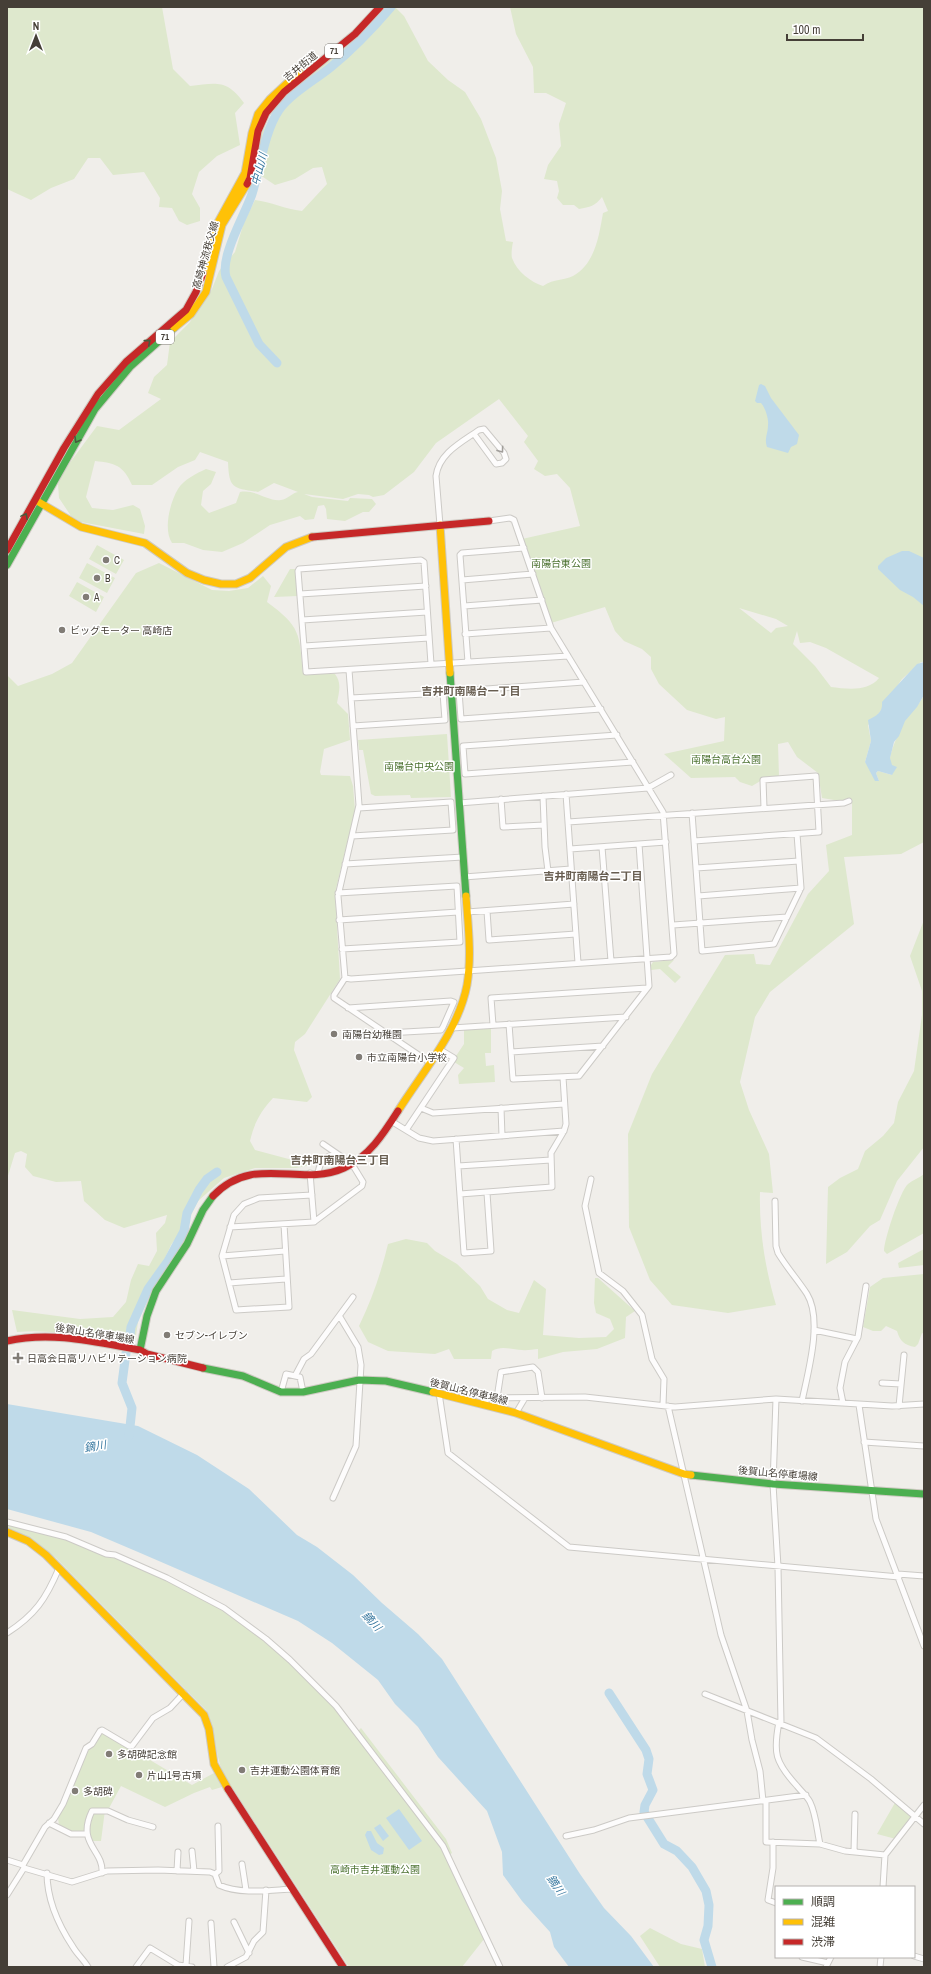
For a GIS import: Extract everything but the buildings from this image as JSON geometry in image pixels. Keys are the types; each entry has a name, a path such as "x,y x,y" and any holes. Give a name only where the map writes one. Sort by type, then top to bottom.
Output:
{"main road":[{"name":"吉井街道","path":"282,90 351,30 373,7"},
{"name":"吉井街道","path":"282,90 354,34 380,7"},
{"name":"高崎神流秩父線","path":"7,550 34,500 98,394 126,362 186,310 194,300 202,281 214,232 222,213 244,176 257,118 269,97 282,90"},
{"name":"高崎神流秩父線","path":"7,565 95,409 112,386 130,366 191,314 200,303 206,292 222,225 250,178 258,131 263,120 282,90"},
{"path":"34,500 81,528 145,543 157,550 175,566 219,585 234,584 245,581 256,575 283,549 297,541 315,536 489,520"},
{"path":"140,1350 152,1303 159,1284 186,1245 205,1206 218,1191 250,1174 273,1171 314,1173 335,1171 352,1164 369,1150 391,1121 452,1028 464,998 468,972 469,945 440,525"},
{"name":"後賀山名停車場線","path":"7,1341 42,1336 83,1340 140,1350 146,1354 188,1365 243,1376 281,1392 303,1392 359,1380 386,1381 485,1404 516,1413 684,1474 773,1484 924,1494"},
{"path":"7,1532 18,1535 38,1547 184,1693 204,1716 209,1730 214,1764 220,1777 294,1889 343,1967"}],"street":[{"path":"440,525 437,469 448,452 479,430 486,430 504,453 506,459 504,462 496,464 474,434"},
{"path":"345,978 351,979 468,972 648,959 671,957 674,954 664,815 551,628 514,520 510,518 489,520"},
{"path":"468,662 460,555 462,553 524,548"},
{"path":"431,664 424,562 421,560 299,569 306,672 568,656"},
{"path":"462,580 533,574"},
{"path":"300,594 426,586"},
{"path":"464,606 542,600"},
{"path":"302,620 428,612"},
{"path":"466,634 551,628"},
{"path":"304,646 429,638"},
{"path":"349,670 359,808 338,893 345,978 334,996 348,1008 429,1062"},
{"path":"584,682 459,691 461,719 601,709"},
{"path":"351,698 443,693 445,720 353,726"},
{"path":"616,735 463,746 464,774 633,762"},
{"path":"459,803 648,788 671,775"},
{"path":"694,841 819,832 816,776 764,780 764,808"},
{"path":"566,794 578,963"},
{"path":"543,796 548,870"},
{"path":"501,799 503,827 544,825"},
{"path":"568,822 844,803 849,801"},
{"path":"352,836 453,830 450,802 359,808"},
{"path":"692,813 702,951 771,946 774,944 801,888 797,834"},
{"path":"570,849 666,842"},
{"path":"509,1024 514,1079 581,1074 649,986 639,844"},
{"path":"602,847 611,961"},
{"path":"345,864 463,858"},
{"path":"696,868 799,861"},
{"path":"464,877 571,869"},
{"path":"338,893 457,886 460,942 342,949"},
{"path":"698,896 801,888"},
{"path":"467,912 574,904"},
{"path":"487,911 489,940 576,934"},
{"path":"340,920 458,912"},
{"path":"673,926 787,917"},
{"path":"493,1025 491,998 647,988"},
{"path":"348,1008 454,1002 441,1030 387,1033"},
{"path":"452,1028 626,1017"},
{"path":"512,1052 603,1046"},
{"path":"406,1130 454,1058 439,1048"},
{"path":"460,1194 552,1188 551,1153 564,1132 566,1124 563,1076"},
{"path":"421,1108 434,1112 564,1104"},
{"path":"501,1108 502,1136"},
{"path":"391,1121 420,1138 428,1140 564,1132"},
{"path":"456,1139 464,1253 491,1251 487,1193"},
{"path":"230,1228 314,1222 362,1186 363,1182 352,1164 323,1144"},
{"path":"314,1222 312,1195 314,1173 324,1159 328,1156 337,1154"},
{"path":"458,1166 551,1160"},
{"path":"591,1178 585,1206 599,1273 623,1291 642,1315 652,1359 664,1379 666,1406 684,1474 721,1635 747,1711 765,1801 766,1842 820,1844 854,1851 885,1855"},
{"path":"284,1224 286,1279 289,1307 236,1310 222,1256 230,1228 238,1211 252,1200 312,1195"},
{"path":"775,1201 776,1246 782,1259 807,1294 811,1303 814,1330 802,1401"},
{"path":"222,1256 285,1251"},
{"path":"229,1283 286,1279"},
{"path":"843,1403 840,1388 845,1362 857,1339 866,1286"},
{"path":"295,1376 304,1359 311,1354 321,1339 340,1317 353,1297"},
{"path":"332,1498 356,1446 361,1365 358,1346 340,1317"},
{"path":"814,1330 857,1339"},
{"path":"899,1406 904,1356"},
{"path":"497,1398 501,1372 533,1367 538,1372 542,1398"},
{"path":"281,1392 286,1374 300,1377 303,1392"},
{"path":"882,1383 901,1384"},
{"path":"439,1393 448,1453 569,1547 778,1567 924,1576"},
{"path":"485,1404 486,1400 490,1398 585,1397 666,1406 695,1406 776,1399 859,1405 899,1406 924,1404"},
{"path":"516,1413 525,1398"},
{"path":"776,1399 773,1484 778,1567 780,1722 775,1743 775,1751 778,1762 784,1772 806,1795 813,1809 820,1844"},
{"path":"859,1405 870,1490 876,1519 924,1646"},
{"path":"864,1442 924,1446"},
{"path":"7,1522 66,1537 106,1554 115,1555 167,1578 224,1608 266,1639 290,1660 346,1718 443,1846 500,1967"},
{"path":"7,1633 29,1618 47,1592 59,1568"},
{"path":"7,1895 45,1827 54,1819 63,1804 86,1748 92,1744 100,1731 108,1732 129,1746 132,1746 153,1718 170,1708 184,1693"},
{"path":"705,1694 747,1711 780,1722 816,1738 872,1779 924,1824"},
{"path":"566,1836 594,1830 629,1818 806,1795"},
{"path":"883,1886 885,1855 924,1805"},
{"path":"102,1873 100,1862 92,1849 87,1834 88,1823 94,1810 108,1811 128,1820 153,1827"},
{"path":"854,1851 855,1814"},
{"path":"49,1823 71,1834 87,1834"},
{"path":"215,1874 219,1871 218,1826"},
{"path":"773,1842 773,1868 768,1900 775,1903"},
{"path":"192,1851 194,1871"},
{"path":"177,1871 178,1852"},
{"path":"7,1860 72,1882 107,1871 194,1871 215,1874"},
{"path":"242,1864 246,1890"},
{"path":"47,1873 47,1884 52,1904 74,1949 88,1967"},
{"path":"215,1874 219,1885 246,1890 294,1889"},
{"path":"227,1967 246,1957 254,1941 263,1932 266,1890"},
{"path":"186,1965 189,1921"},
{"path":"234,1922 249,1953"},
{"path":"211,1923 214,1967"},
{"path":"136,1967 150,1948 178,1964 192,1967"},
{"path":"805,1958 827,1965"}],"green space":[{"path":"7,7 162,7 173,69 190,86 220,84 232,90 244,103 235,113 240,145 217,156 199,172 192,194 200,208 200,221 187,225 179,221 172,208 159,207 160,198 144,172 113,175 100,158 88,158 74,179 51,188 31,200 7,189"},
{"path":"388,7 395,7 404,16 428,61 448,80 465,92 481,119 496,158 502,191 500,209 506,241 513,242 512,258 514,263 525,276 543,286 551,282 566,279 580,271 591,257 595,249 603,213 608,211 602,197 595,204 589,207 579,209 574,205 563,205 557,198 559,191 557,181 544,179 548,165 561,146 559,124 566,103 546,93 534,93 533,67 516,34 510,7 924,7 924,662 921,662 902,679 877,716 868,725 871,741 865,762 879,781 876,773 878,771 892,775 890,759 896,740 904,721 924,695 924,842 901,854 844,857 854,924 770,992 755,1017 740,1082 749,1110 769,1154 773,1193 760,1192 760,1206 766,1263 776,1305 728,1313 672,1305 650,1280 629,1227 628,1134 652,1074 725,955 754,954 756,964 770,965 808,894 829,871 826,845 852,835 852,803 822,798 818,773 797,757 788,742 778,744 779,776 762,780 752,786 740,782 735,777 691,778 664,754 724,741 725,717 716,719 687,710 659,684 651,669 651,657 642,649 624,641 615,631 605,607 551,623 522,539 580,526 570,488 557,474 545,476 534,469 538,461 524,442 528,436 499,399 436,443 414,472 384,495 373,497 358,494 343,499 304,494 312,497 348,501 350,498 372,499 376,504 369,512 363,512 345,521 327,519 324,505 318,506 314,519 305,520 300,516 270,525 243,543 222,552 203,550 184,543 172,543 169,537 168,524 172,501 180,486 187,480 206,469 216,472 211,484 203,491 201,505 209,513 236,503 240,492 251,492 271,499 281,500 298,492 274,483 258,492 238,488 231,482 228,462 200,452 195,460 178,467 152,485 132,485 129,478 118,466 95,461 86,497 92,508 113,510 133,505 140,509 145,526 144,534 81,522 71,516 59,498 58,484 63,472 97,426 119,430 161,399 148,393 154,377 167,365 170,342 190,322 212,289 219,271 235,252 244,222 255,200 302,211 327,184 322,167 313,168 295,179 275,185 257,173 261,134 282,98 369,26","holes":["739,608 776,619 788,626 776,628 771,633","797,631 800,643 810,642 826,648 879,678 869,686 863,688 850,689 831,687 815,666 793,644"]},
{"name":"C","path":"97,545 124,560 116,574 89,559"},
{"name":"B","path":"87,563 115,578 107,593 79,578"},
{"path":"159,563 212,590 229,591 248,588 263,576 271,586 267,602 286,618 296,632 299,640 303,673 335,674 339,681 337,703 348,714 350,740 324,749 320,772 321,775 350,776 353,786 355,810 335,893 340,979 305,1034 295,1042 294,1050 312,1097 307,1102 273,1098 258,1118 250,1141 255,1150 311,1165 296,1168 255,1168 224,1178 198,1201 187,1223 171,1245 139,1315 135,1342 61,1333 32,1331 17,1332 12,1310 80,1319 113,1317 126,1302 131,1280 138,1264 149,1266 157,1251 156,1233 165,1223 167,1215 124,1228 105,1220 84,1201 81,1181 56,1182 33,1176 25,1167 27,1154 21,1151 15,1153 7,1179 7,675 18,686 52,674 72,663 136,573"},
{"path":"290,569 297,569 298,596 274,597"},
{"name":"A","path":"77,582 104,597 96,612 69,596"},
{"name":"南陽台中央公園","path":"447,734 451,797 411,798 410,795 375,796 371,794 363,750 359,750 358,740"},
{"path":"924,920 924,1147 897,1181 880,1220 870,1226 847,1252 826,1264 828,1187 840,1178 858,1169 865,1151 883,1136 894,1123 898,1102 914,1071 922,1015 922,991 910,956"},
{"path":"674,960 668,966 681,977 675,983 660,969 651,970 651,965 653,962"},
{"path":"491,1028 491,1053 485,1053 486,1066 494,1065 495,1082 459,1084 458,1075 464,1068 454,1062 464,1044 464,1030"},
{"path":"924,1174 924,1233 887,1254 884,1251 885,1245 893,1216 901,1196 908,1184"},
{"path":"406,1239 427,1243 435,1251 457,1264 480,1286 488,1299 507,1310 519,1313 534,1280 546,1289 543,1335 579,1338 606,1337 614,1329 610,1319 596,1313 594,1303 595,1278 598,1278 635,1311 626,1317 625,1338 597,1349 563,1352 538,1359 538,1349 524,1350 500,1348 492,1351 491,1359 454,1359 449,1349 435,1354 388,1351 368,1342 359,1326 376,1286 388,1244"},
{"path":"924,1249 924,1265 899,1268 898,1263"},
{"path":"924,1274 924,1334 922,1333 918,1344 915,1347 905,1344 901,1340 897,1331 886,1326 881,1331 873,1331 863,1327 870,1287 883,1278"},
{"name":"高崎市吉井運動公園","path":"7,1520 106,1552 116,1553 203,1593 245,1620 267,1637 337,1705 358,1731 361,1728 446,1839 452,1853 449,1855 488,1934 462,1967 349,1967 223,1773 218,1757 212,1725 206,1710 56,1558 29,1537 7,1527"},
{"path":"103,1732 192,1785 214,1773 222,1787 212,1790 210,1787 165,1807 121,1786 108,1810 105,1810 101,1841 90,1841 83,1833 72,1834 59,1826 58,1817 87,1750 94,1745"},
{"path":"896,1801 914,1816 896,1839 877,1834"},
{"path":"650,1928 681,1944 702,1949 705,1967 660,1967 640,1936"}],"water":[{"path":"761,384 765,386 771,398 799,435 797,444 791,447 788,453 767,447 767,416 761,403 757,403 755,401 759,385"},
{"path":"902,551 909,551 924,558 924,606 913,597 900,590 878,569 878,566 886,558"},
{"path":"924,662 924,695 917,707 905,721 899,736 894,742 890,758 892,765 897,767 892,775 878,771 876,773 879,781 875,781 865,762 871,741 868,720 879,713 882,708 882,702 917,664"},
{"name":"鏑川","path":"7,1404 138,1426 197,1455 249,1489 297,1535 317,1547 353,1575 382,1603 418,1634 442,1659 580,1874 604,1908 631,1936 654,1967 569,1967 554,1947 550,1932 522,1901 503,1875 502,1852 487,1811 438,1757 418,1727 395,1704 378,1680 332,1643 298,1621 91,1532 7,1509"},
{"path":"399,1809 422,1841 409,1850 386,1818"},
{"path":"380,1824 389,1836 383,1841 374,1828"},
{"path":"367,1831 371,1831 377,1843 384,1848 383,1854 379,1855 371,1850 365,1835"}],"waterway":[{"name":"中山川","path":"277,363 259,344 226,277 225,268 230,247 249,203 266,140 279,110 290,98 347,53 391,7"},
{"path":"129,1343 131,1327 148,1289 168,1261 184,1231 187,1213 199,1190 207,1179 217,1172"},
{"path":"126,1353 122,1383 132,1408 129,1436"},
{"path":"609,1693 646,1750 649,1759 647,1774 653,1790 645,1805 644,1812 664,1844 677,1851 692,1867 706,1891 709,1905 708,1926 704,1940 712,1967"}],"traffic: fast":[{"path":"7,565 95,409 130,367 174,328"},
{"path":"450,673 466,896"},
{"path":"140,1350 147,1316 156,1291 187,1244 203,1210 213,1196"},
{"path":"203,1368 243,1376 281,1392 303,1392 359,1380 386,1381 433,1392"},
{"path":"691,1475 773,1484 924,1494"}],"traffic: slow":[{"path":"203,273 216,226 245,173 252,133 258,114 270,99 299,72"},
{"path":"174,328 191,314 206,292 222,225 247,184"},
{"path":"37,501 81,527 145,543 187,573 204,580 221,584 236,584 250,578 286,547 312,537"},
{"path":"440,525 450,673"},
{"path":"398,1111 448,1035 462,1002 467,985 469,963 466,896"},
{"path":"433,1392 516,1413 684,1474 691,1475"},
{"path":"7,1532 28,1541 46,1555 204,1715 209,1729 214,1764 228,1789"}],"traffic: jam":[{"path":"247,184 250,178 258,131 266,113 284,92 355,34 380,7"},
{"path":"7,550 64,448 98,394 126,362 186,310 196,292 203,273"},
{"path":"312,537 489,521"},
{"path":"213,1196 229,1183 245,1176 277,1173 311,1175 327,1173 344,1168 361,1158 375,1144 398,1111"},
{"path":"7,1341 40,1337 57,1337 90,1341 140,1350 147,1354 203,1368"},
{"path":"228,1789 343,1967"}],"place":[{"name":"C","path":"106,560"},
{"name":"B","path":"97,578"},
{"name":"A","path":"86,597"},
{"name":"ビッグモーター 高崎店","path":"62,630"},
{"name":"南陽台幼稚園","path":"334,1034"},
{"name":"市立南陽台小学校","path":"359,1057"},
{"name":"セブン-イレブン","path":"167,1335"},
{"name":"日高会日高リハビリテーション病院","path":"18,1358"},
{"name":"多胡碑記念館","path":"109,1754"},
{"name":"吉井運動公園体育館","path":"242,1770"},
{"name":"片山1号古墳","path":"139,1775"},
{"name":"多胡碑","path":"75,1791"}],"district":[{"name":"吉井町南陽台一丁目","path":"471,691"},
{"name":"吉井町南陽台二丁目","path":"593,876"},
{"name":"吉井町南陽台三丁目","path":"340,1160"}],"park label":[{"name":"南陽台東公園","path":"561,563"},
{"name":"南陽台高台公園","path":"726,759"}]}
